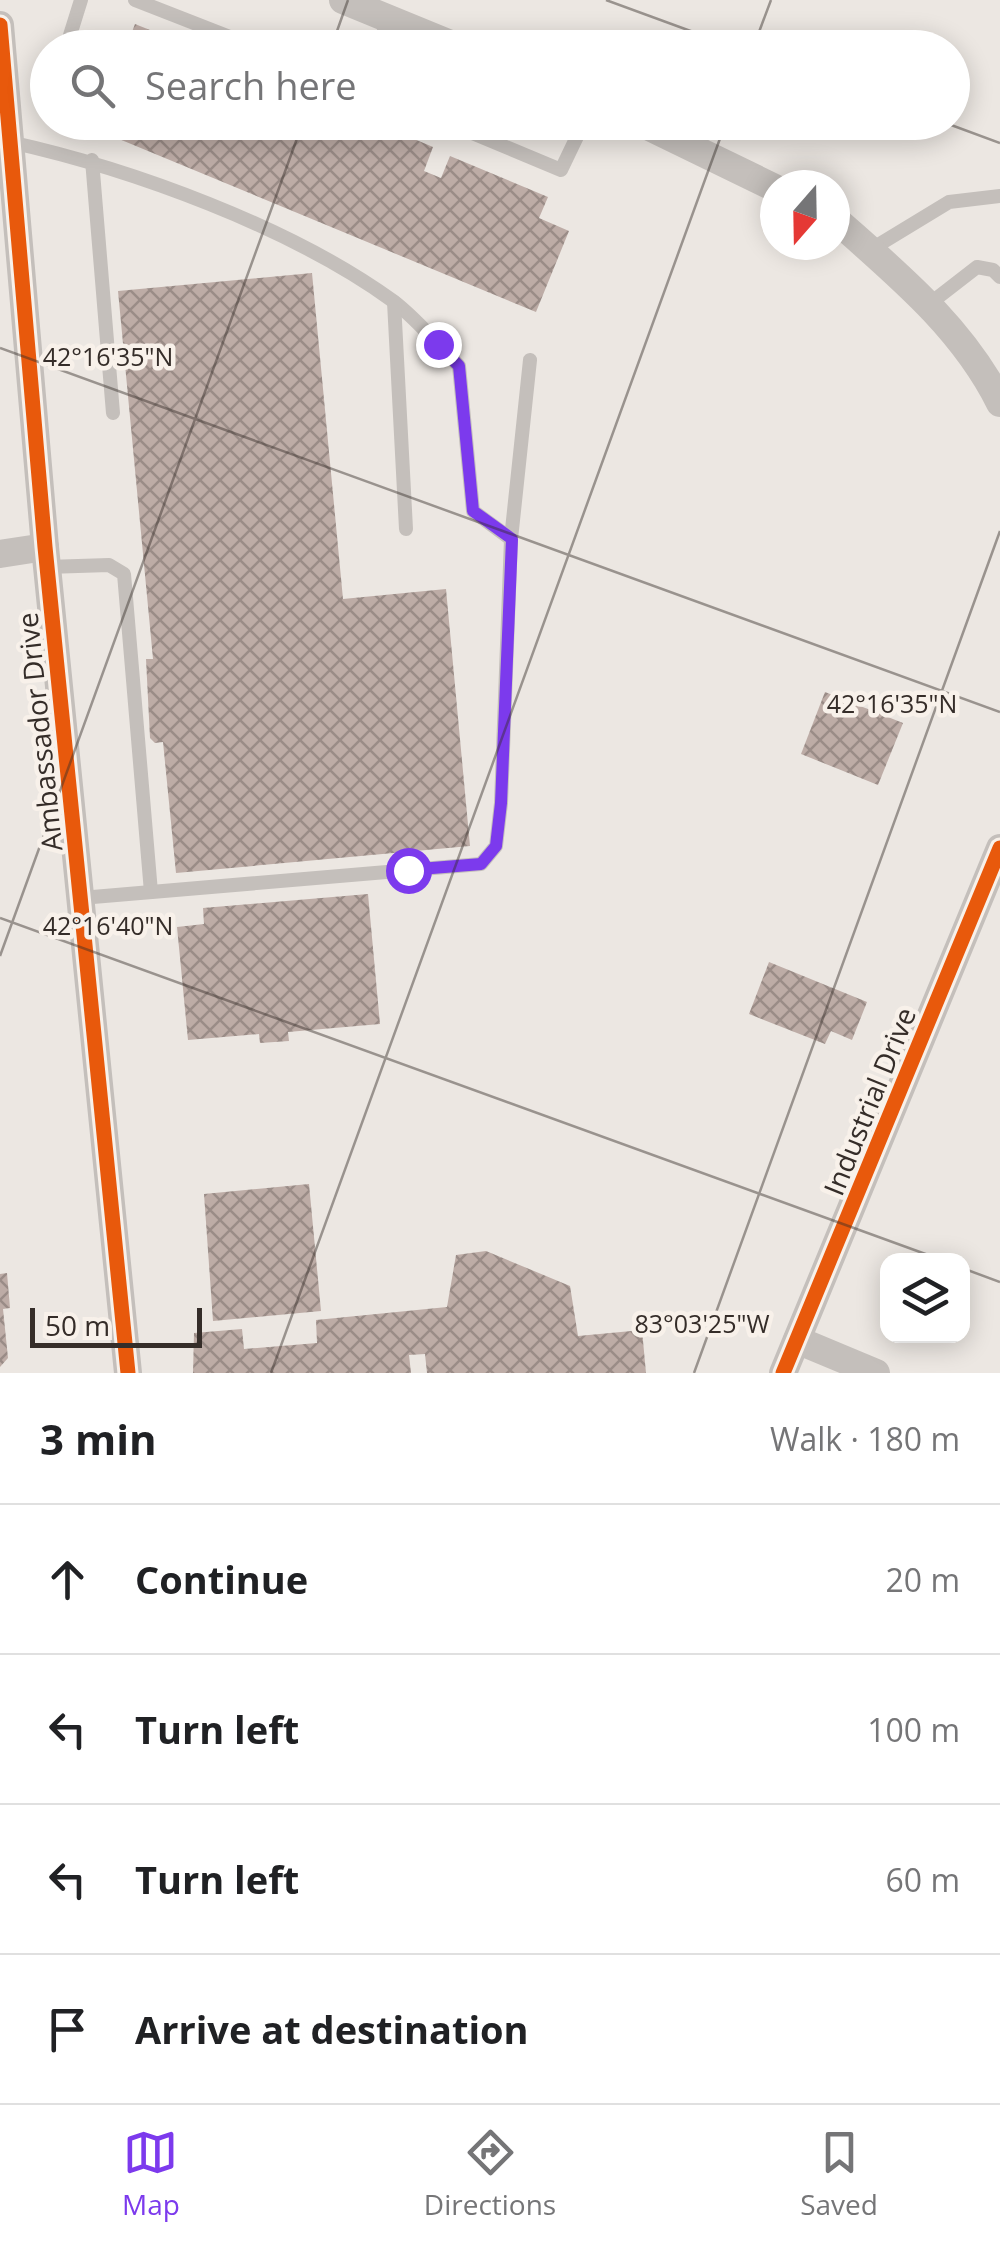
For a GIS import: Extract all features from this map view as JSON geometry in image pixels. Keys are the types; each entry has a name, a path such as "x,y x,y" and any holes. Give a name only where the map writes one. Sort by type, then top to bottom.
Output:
{"street":[{"path":"343,0 416,30"},
{"name":"Ambassador Drive","path":"0,25 46,557 128,1373"},
{"path":"676,140 760,181"},
{"path":"850,233 928,305 985,372 1000,403"},
{"path":"0,554 46,557"},
{"name":"Industrial Drive","path":"783,1373 1000,848"},
{"path":"796,1340 876,1373"}],"lane":[{"path":"72,30 81,0"},
{"path":"135,0 212,30"},
{"path":"384,30 389,19"},
{"path":"490,140 562,170 576,140"},
{"path":"10,142 92,160 283,237 394,302 459,366 473,511 512,539"},
{"path":"92,160 113,412"},
{"path":"870,250 949,202 1000,196"},
{"path":"928,305 977,267 1000,277"},
{"path":"394,302 406,529"},
{"path":"81,898 481,864 496,846 501,803 512,539 530,360"},
{"path":"46,557 110,566 124,574 151,892"}],"building":[{"path":"121,140 416,140 433,147 424,171 441,178 450,156 548,197 539,218 569,231 536,312"},
{"path":"312,273 343,599 446,589 470,846 176,873 163,742 155,743 150,738 146,659 153,659 118,291"},
{"path":"825,692 903,723 878,785 801,754"},
{"path":"368,894 380,1024 288,1032 289,1041 260,1043 259,1034 188,1040 177,927 204,924 203,908"},
{"path":"769,962 867,1002 852,1040 831,1031 825,1044 749,1014"},
{"path":"309,1184 321,1311 213,1321 204,1194"},
{"path":"486,1251 570,1286 578,1336 642,1330 646,1373 427,1373 425,1354 409,1355 411,1373 193,1373 194,1333 242,1329 244,1349 317,1343 316,1320 447,1307 456,1255"},
{"path":"7,1273 10,1308 3,1309 8,1358 0,1367 0,1274"}],"cycle path":[{"path":"0,25 45,547 128,1373"},
{"path":"783,1373 1000,848"}],"route":[{"path":"408,870 481,864 496,846 501,803 512,539 473,511 459,366 438,344"}]}
